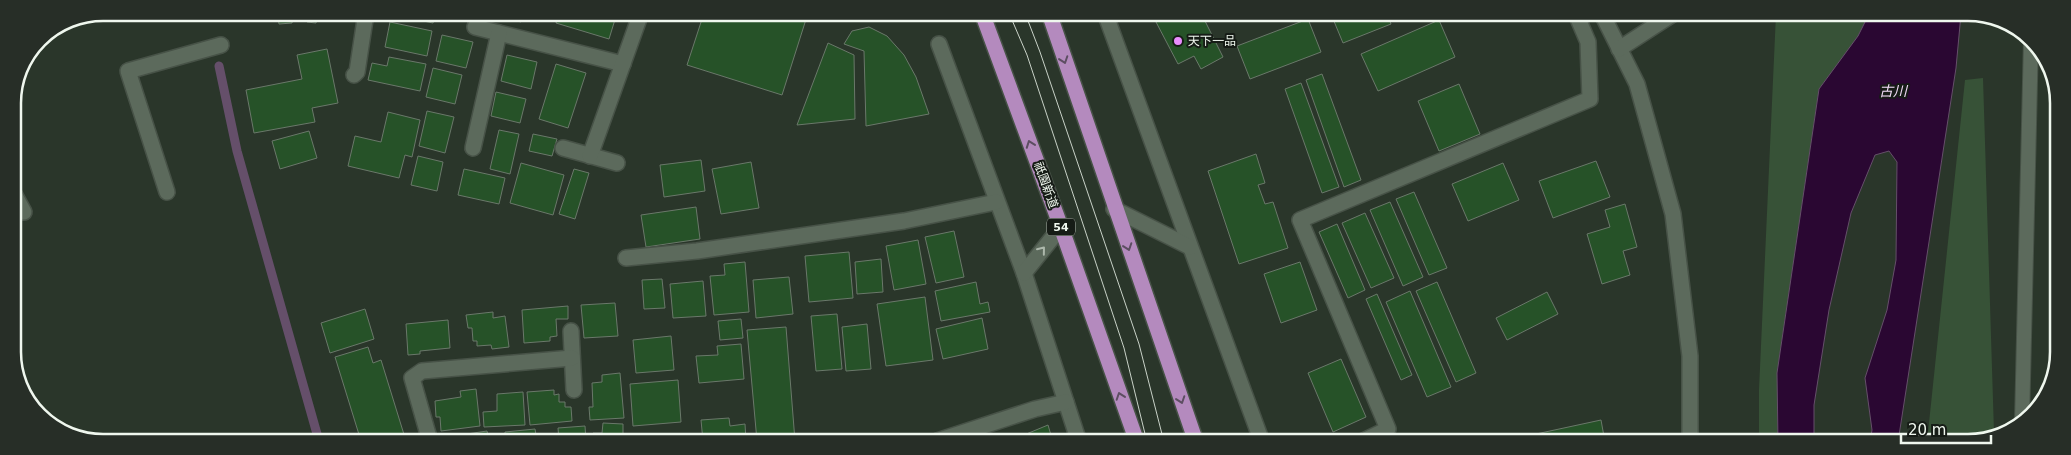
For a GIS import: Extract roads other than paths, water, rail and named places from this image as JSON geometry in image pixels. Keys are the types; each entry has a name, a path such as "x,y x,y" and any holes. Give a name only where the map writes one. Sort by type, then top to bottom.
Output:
{"highway":[{"name":"祇園新道","path":"985,21 1061,226 1134,434"},
{"path":"1052,21 1114,209 1193,434"}],"street":[{"path":"354,76 357,72 365,21"},
{"path":"590,156 637,21"},
{"path":"1108,21 1259,434"},
{"path":"1378,434 1388,429 1300,220 1590,99 1588,42 1579,21"},
{"path":"1605,21 1637,84 1673,214 1690,356 1690,434"},
{"path":"1619,49 1663,21"},
{"path":"474,27 623,64"},
{"path":"473,148 499,33"},
{"path":"939,44 996,202 1024,273 1076,434"},
{"path":"167,192 128,71 221,45"},
{"path":"563,148 617,163"},
{"path":"626,258 697,251 894,223 975,208 996,202"},
{"path":"21,207 24,212"},
{"path":"1114,209 1190,247"},
{"path":"1024,273 1061,226"},
{"path":"571,331 574,390"},
{"path":"428,434 412,378 422,371 572,358"},
{"path":"961,434 1035,409 1066,402"}],"lane":[{"path":"2022,413 2031,51"}],"water":[{"name":"古川","path":"1866,21 1960,21 1956,68 1899,434 1871,434 1865,378 1887,310 1896,260 1897,162 1889,151 1875,155 1851,213 1829,310 1814,405 1814,434 1778,434 1777,373 1819,89 1858,36"}],"waterway":[{"path":"219,66 237,151 317,434"}],"tram line":[{"path":"1012,21 1027,55 1124,348 1145,434"},
{"path":"1028,21 1139,344 1162,434"}],"place":[{"name":"天下一品","path":"1178,41"}]}
